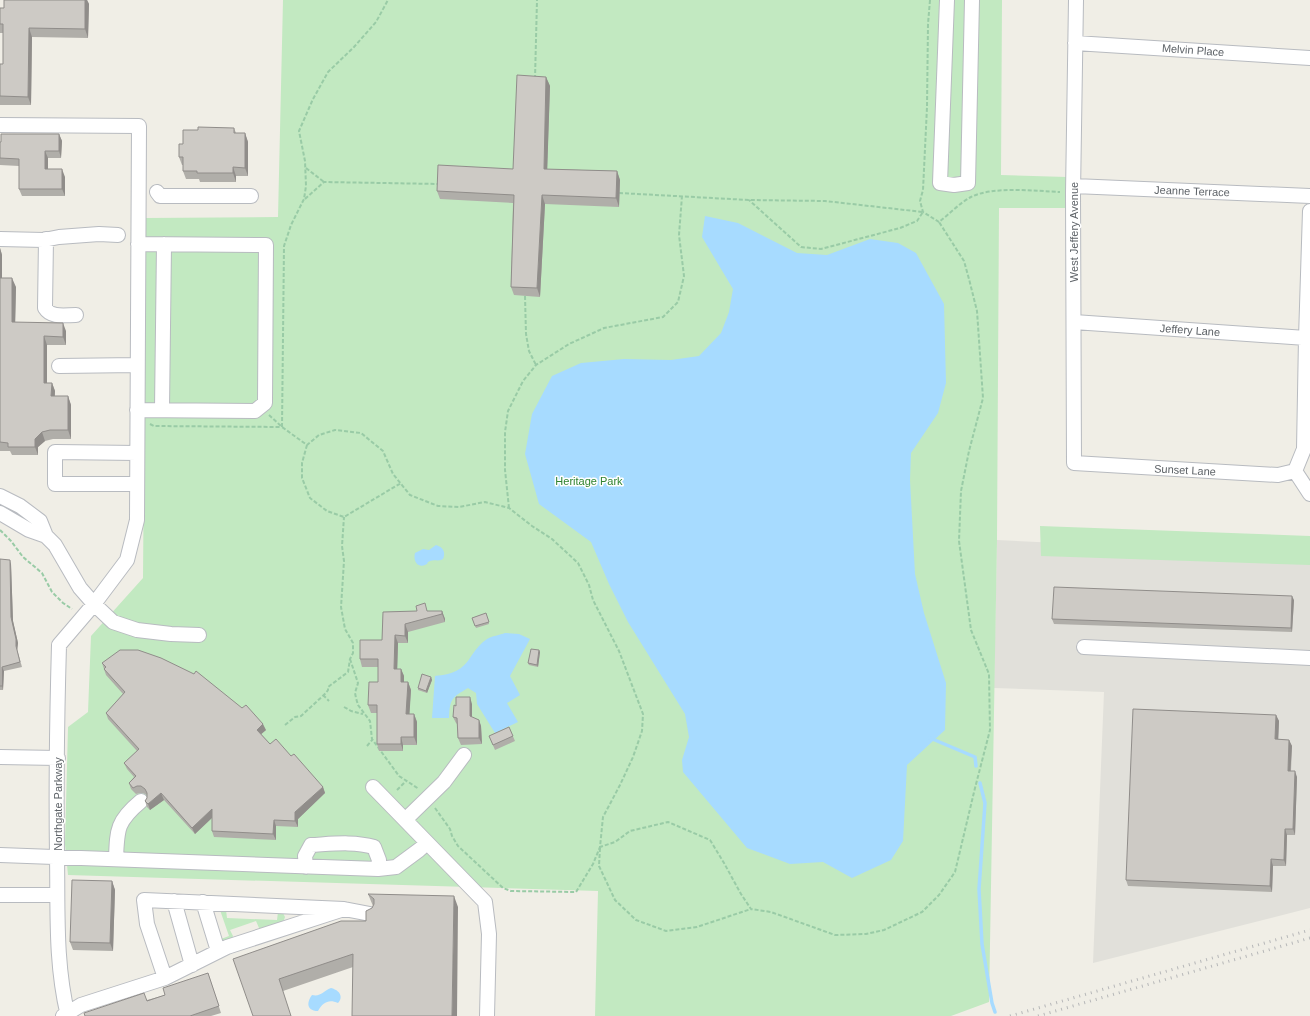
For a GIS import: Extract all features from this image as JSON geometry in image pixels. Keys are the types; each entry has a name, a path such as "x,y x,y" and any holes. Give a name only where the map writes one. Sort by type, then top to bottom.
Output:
{"street":[{"path":"946,0 940,183 954,185 968,183 972,0"},
{"name":"West Jeffery Avenue","path":"1074,463 1076,0"},
{"name":"Melvin Place","path":"1075,43 1310,58"},
{"name":"Northgate Parkway","path":"0,125 139,126 137,520 127,560 94,604 59,645 57,857 58,949 62,994 66,1015"},
{"name":"Jeanne Terrace","path":"1074,190 1310,196"},
{"path":"157,192 160,196 251,196"},
{"path":"1310,211 1304,449 1296,471 1310,494"},
{"path":"0,239 46,239 99,234 118,236"},
{"path":"46,239 45,308 48,312 53,314 76,315"},
{"path":"137,410 255,411 265,403 266,245 138,244"},
{"path":"162,410 164,244"},
{"name":"Jeffery Lane","path":"1074,322 1306,338"},
{"path":"59,366 137,365"},
{"path":"137,453 55,452 55,484 137,484"},
{"name":"Sunset Lane","path":"1074,463 1278,475 1296,471"},
{"path":"0,496 20,506 40,521 46,536 55,545 80,588 113,622 137,630 171,634 199,635"},
{"path":"0,512 29,530 46,536"},
{"path":"1084,648 1310,658"},
{"path":"405,820 444,782 464,755"},
{"path":"0,757 58,758"},
{"path":"373,787 484,902 488,934 487,1016"},
{"path":"116,859 117,836 121,823 129,811 141,801"},
{"path":"0,855 378,869 396,867 419,850 427,842"},
{"path":"306,867 305,856 311,845 365,844 374,847 379,860 378,869"},
{"path":"0,895 57,895"},
{"path":"165,978 146,924 144,900 344,909 370,914"},
{"path":"174,901 192,965"},
{"path":"204,902 218,951"},
{"path":"66,1015 81,1005 165,978 226,947 344,909"}],"path":[{"path":"282,427 284,246 291,225 304,199 306,186 305,167 299,131 313,99 328,72 354,47 376,22 388,0"},
{"path":"535,85 537,0"},
{"path":"305,167 324,182 441,184"},
{"path":"304,199 324,182"},
{"path":"1003,191 1074,190"},
{"path":"620,193 749,200 824,201 923,212 918,221 900,228 821,249 801,247 749,200"},
{"path":"509,508 505,470 504,432 508,411 523,381 536,365 569,344 604,328 664,317 678,302 684,276 679,235 682,196"},
{"path":"401,483 344,517 328,512 310,498 302,478 302,463 307,445 319,436 335,430 361,434 383,451 394,474 401,483 410,495 438,506 459,507 485,502 509,508 532,526 552,538 578,563 589,585 593,600 619,651 643,714 642,731 633,757 603,817 599,866 614,900 636,920 666,930 697,927 751,909 771,912 835,935 866,934 884,930 922,912 939,895 956,872 990,730 989,674 971,630 959,541 961,491 982,398 977,311 964,261 939,222"},
{"path":"525,296 526,334 529,351 536,365"},
{"path":"260,406 282,427 307,445"},
{"path":"146,423 154,426 282,427"},
{"path":"285,725 295,717 301,716 328,690 328,687 348,672 350,659 353,653 353,643 345,629 340,607 344,561 342,546 344,517"},
{"path":"0,530 11,541 23,557 42,573 52,592 63,603 72,609"},
{"path":"350,659 358,683 355,693 358,705 370,721 373,739 399,776 418,787 427,798 450,829 458,846 504,888 511,891 576,892 593,864 600,847 615,842 630,832 668,822 710,840 751,909"},
{"path":"323,695 329,701"},
{"path":"344,707 351,711 364,714"},
{"path":"367,746 373,739"},
{"path":"397,790 406,781"}],"shaded area":[{"path":"997,540 1310,555 1310,908 1093,963 1104,692 994,688"}],"green space":[{"name":"Heritage Park","path":"283,0 1002,0 1001,175 1067,177 1066,208 999,208 997,540 989,1002 951,1016 595,1016 598,891 68,875 65,844 68,727 88,712 91,636 143,578 146,218 278,217"},
{"path":"1040,526 1310,536 1310,565 1041,556"},
{"path":"211,908 226,910 227,918 277,920 278,912 283,913 285,917 281,922 262,928 259,928 256,921 230,930 233,936 232,939 222,942 221,939 229,936 220,910 212,913"}],"water":[{"path":"705,216 738,223 797,253 827,255 870,239 898,243 916,253 944,304 946,383 938,413 911,453 910,480 915,574 924,613 946,683 945,730 907,765 903,841 891,860 852,878 823,862 790,864 747,848 683,772 682,760 689,737 685,714 628,622 609,584 591,542 539,504 525,454 532,414 552,376 581,363 624,359 671,360 699,356 721,333 729,312 733,289 702,237"},
{"path":"436,545 443,550 443,559 430,561 422,566 416,563 415,553 423,549 429,550"},
{"path":"505,633 519,634 530,639 510,676 520,695 507,703 518,722 495,733 477,704 476,693 468,688 452,700 449,718 432,718 435,676 452,673 461,668 465,665 477,648 487,639"},
{"path":"331,988 336,990 341,996 338,1003 329,1001 322,1005 318,1011 312,1010 308,1004 312,995 320,994"}],"building":[{"path":"4,0 85,0 85,29 29,28 28,97 0,96 0,64 3,64 3,24 0,24 0,8 4,8"},
{"path":"517,75 546,77 544,169 617,171 616,198 542,195 537,288 511,287 514,195 437,191 438,165 513,169"},
{"path":"198,127 234,128 234,133 245,133 245,168 233,167 233,173 197,173 197,171 183,171 183,157 179,157 179,144 183,144 183,130 198,130"},
{"path":"1,134 59,134 59,151 45,151 45,169 62,169 62,189 19,189 19,159 0,158"},
{"path":"0,278 12,278 12,322 63,323 63,337 44,336 44,383 52,383 51,396 68,396 68,430 50,430 42,432 35,439 35,447 8,447 8,443 0,442"},
{"path":"0,559 10,560 11,617 20,662 2,667 2,686 0,686"},
{"path":"1054,587 1292,596 1291,628 1052,619"},
{"path":"425,603 427,611 442,611 442,614 405,624 405,636 395,635 394,669 401,669 401,682 408,682 406,714 414,714 414,737 401,737 401,744 377,744 377,705 368,705 369,682 378,682 378,659 360,659 360,640 382,640 383,612 417,611 416,606"},
{"path":"486,613 489,622 475,626 472,618"},
{"path":"531,649 539,650 537,665 528,663"},
{"path":"120,650 138,650 161,658 194,674 196,671 242,708 246,705 263,724 257,730 270,744 276,739 291,756 294,754 323,787 295,812 295,821 274,820 273,834 212,831 212,809 192,828 161,793 148,804 145,801 147,798 147,793 145,789 141,786 133,788 129,783 136,776 124,763 139,749 106,713 125,692 104,669 106,667 102,663"},
{"path":"422,674 431,677 426,691 418,688"},
{"path":"456,697 470,697 470,716 479,720 479,738 458,738 457,718 453,717 454,705 456,706"},
{"path":"1133,709 1276,715 1275,739 1289,740 1288,771 1295,771 1293,829 1285,829 1284,860 1271,859 1270,886 1126,880"},
{"path":"509,727 513,736 493,745 489,736"},
{"path":"72,880 112,881 110,943 70,942"},
{"path":"368,894 454,896 452,1016 352,1016 353,954 279,979 291,1016 253,1016 233,959 341,921 366,921 366,911 372,908 374,904 374,899"},
{"path":"208,973 219,1006 190,1016 85,1016 84,1013 144,993 147,1001 165,995 163,988"}],"waterway":[{"path":"930,738 975,757 976,766"},
{"path":"980,783 985,803 979,889 982,944 992,1003 995,1012"}],"railway":[{"path":"1010,1016 1310,930"},
{"path":"1038,1016 1310,938"}]}
